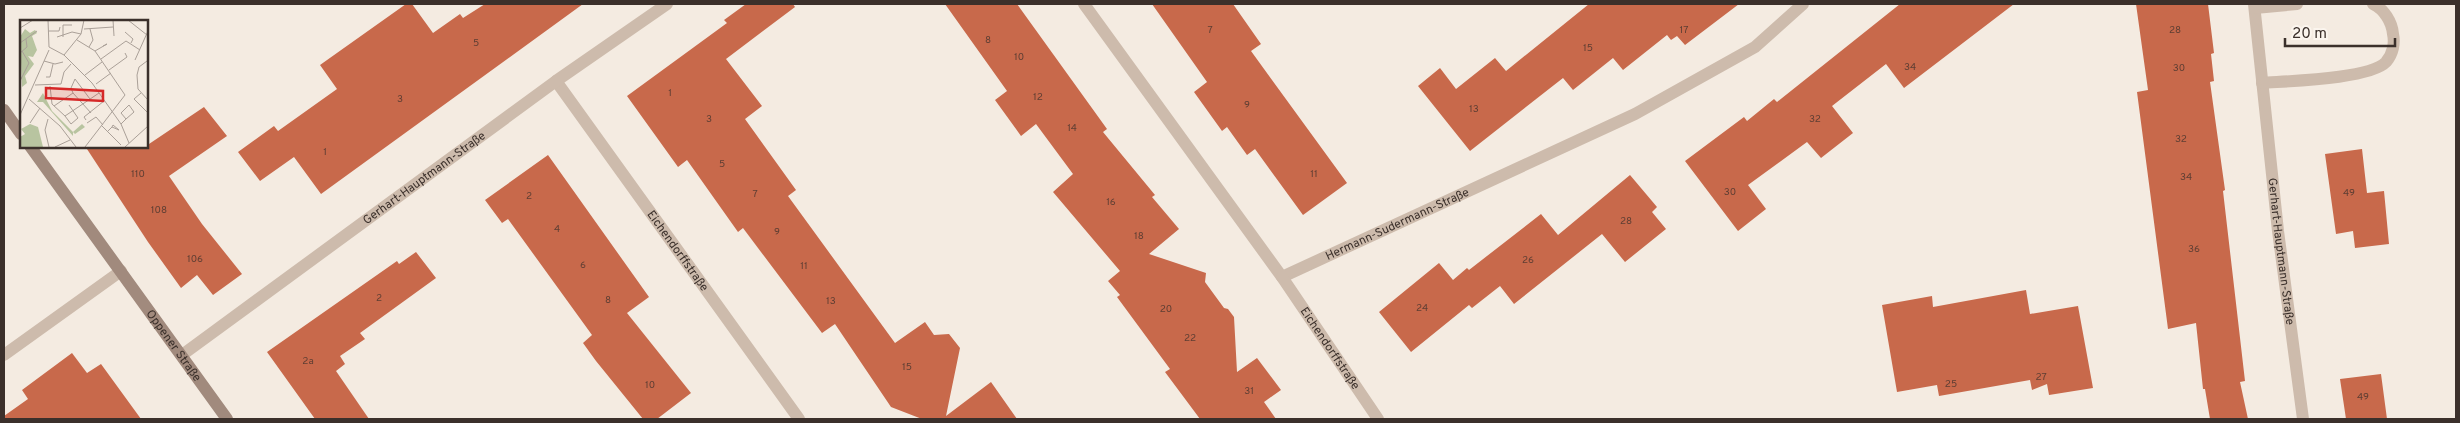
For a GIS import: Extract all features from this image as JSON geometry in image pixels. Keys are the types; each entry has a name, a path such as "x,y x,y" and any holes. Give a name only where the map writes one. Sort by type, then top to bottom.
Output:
{"street":[{"name":"Gerhart-Hauptmann-Straße","path":"182,355 556,81 667,4"},
{"path":"1084,4 1282,277"},
{"name":"Hermann-Sudermann-Straße","path":"1282,277 1635,114 1755,47 1802,4"},
{"name":"Gerhart-Hauptmann-Straße","path":"2297,4 2254,6 2278,231 2302,419"},
{"path":"2262,83 2367,73 2386,62 2395,45 2392,24 2379,6 2373,4"},
{"name":"Eichendorffstraße","path":"556,81 799,419"},
{"path":"4,110 20,133"},
{"name":"Oppener Straße","path":"31,148 227,419"},
{"path":"4,355 121,271"},
{"name":"Eichendorffstraße","path":"1282,277 1378,419"}],"building":[{"path":"406,4 412,4 433,33 460,14 463,18 485,4 583,4 321,194 294,157 260,181 238,152 274,126 278,131 337,89 320,65"},
{"path":"746,4 793,4 795,7 726,59 762,106 745,119 796,190 788,196 895,343 925,322 934,335 949,334 960,348 946,416 991,382 1017,419 922,419 891,407 835,324 822,333 743,228 738,232 687,160 678,167 627,96 727,23 724,20"},
{"path":"945,4 1017,4 1107,129 1103,132 1155,195 1152,197 1179,229 1149,254 1206,273 1205,282 1224,308 1228,309 1234,317 1237,372 1257,358 1281,390 1264,402 1276,419 1200,419 1165,372 1170,369 1117,297 1120,295 1108,281 1120,271 1053,192 1073,174 1036,124 1021,136 995,100 1007,91"},
{"path":"1152,4 1233,4 1261,44 1251,51 1347,183 1303,215 1255,149 1247,155 1227,127 1222,131 1194,92 1207,82"},
{"path":"1589,4 1739,4 1685,45 1677,36 1671,40 1667,35 1623,70 1613,58 1573,90 1563,78 1470,151 1418,86 1440,68 1456,89 1495,58 1506,71"},
{"path":"1900,4 2014,4 1904,88 1886,64 1832,106 1853,133 1821,158 1807,142 1748,185 1766,209 1738,231 1685,161 1744,117 1747,121 1774,99 1777,102"},
{"path":"2136,4 2208,4 2214,53 2211,54 2214,81 2210,82 2225,190 2223,191 2245,381 2240,382 2248,419 2210,419 2205,389 2203,389 2196,323 2168,329 2137,92 2148,90"},
{"path":"204,107 227,136 169,176 202,224 242,274 213,295 197,275 181,288 148,242 86,148 148,148 148,142 149,144"},
{"path":"2362,149 2367,193 2384,191 2389,244 2355,248 2353,231 2336,234 2325,154"},
{"path":"548,155 649,297 627,313 691,393 657,419 643,419 596,361 583,343 592,335 508,219 502,223 485,200"},
{"path":"1630,175 1657,207 1652,212 1666,229 1625,262 1602,234 1514,304 1500,286 1472,308 1469,305 1411,352 1379,312 1439,263 1453,280 1467,268 1469,270 1541,214 1558,235"},
{"path":"416,252 436,278 360,333 365,339 340,356 345,364 336,371 369,419 315,419 267,352 397,261 399,264"},
{"path":"2026,290 2030,314 2078,306 2093,388 2049,395 2047,384 2032,390 2030,380 1939,396 1937,385 1897,392 1882,305 1932,296 1933,307"},
{"path":"72,353 87,373 101,364 141,419 4,419 4,416 28,399 22,390"},
{"path":"2381,374 2387,419 2346,419 2340,379"}]}
